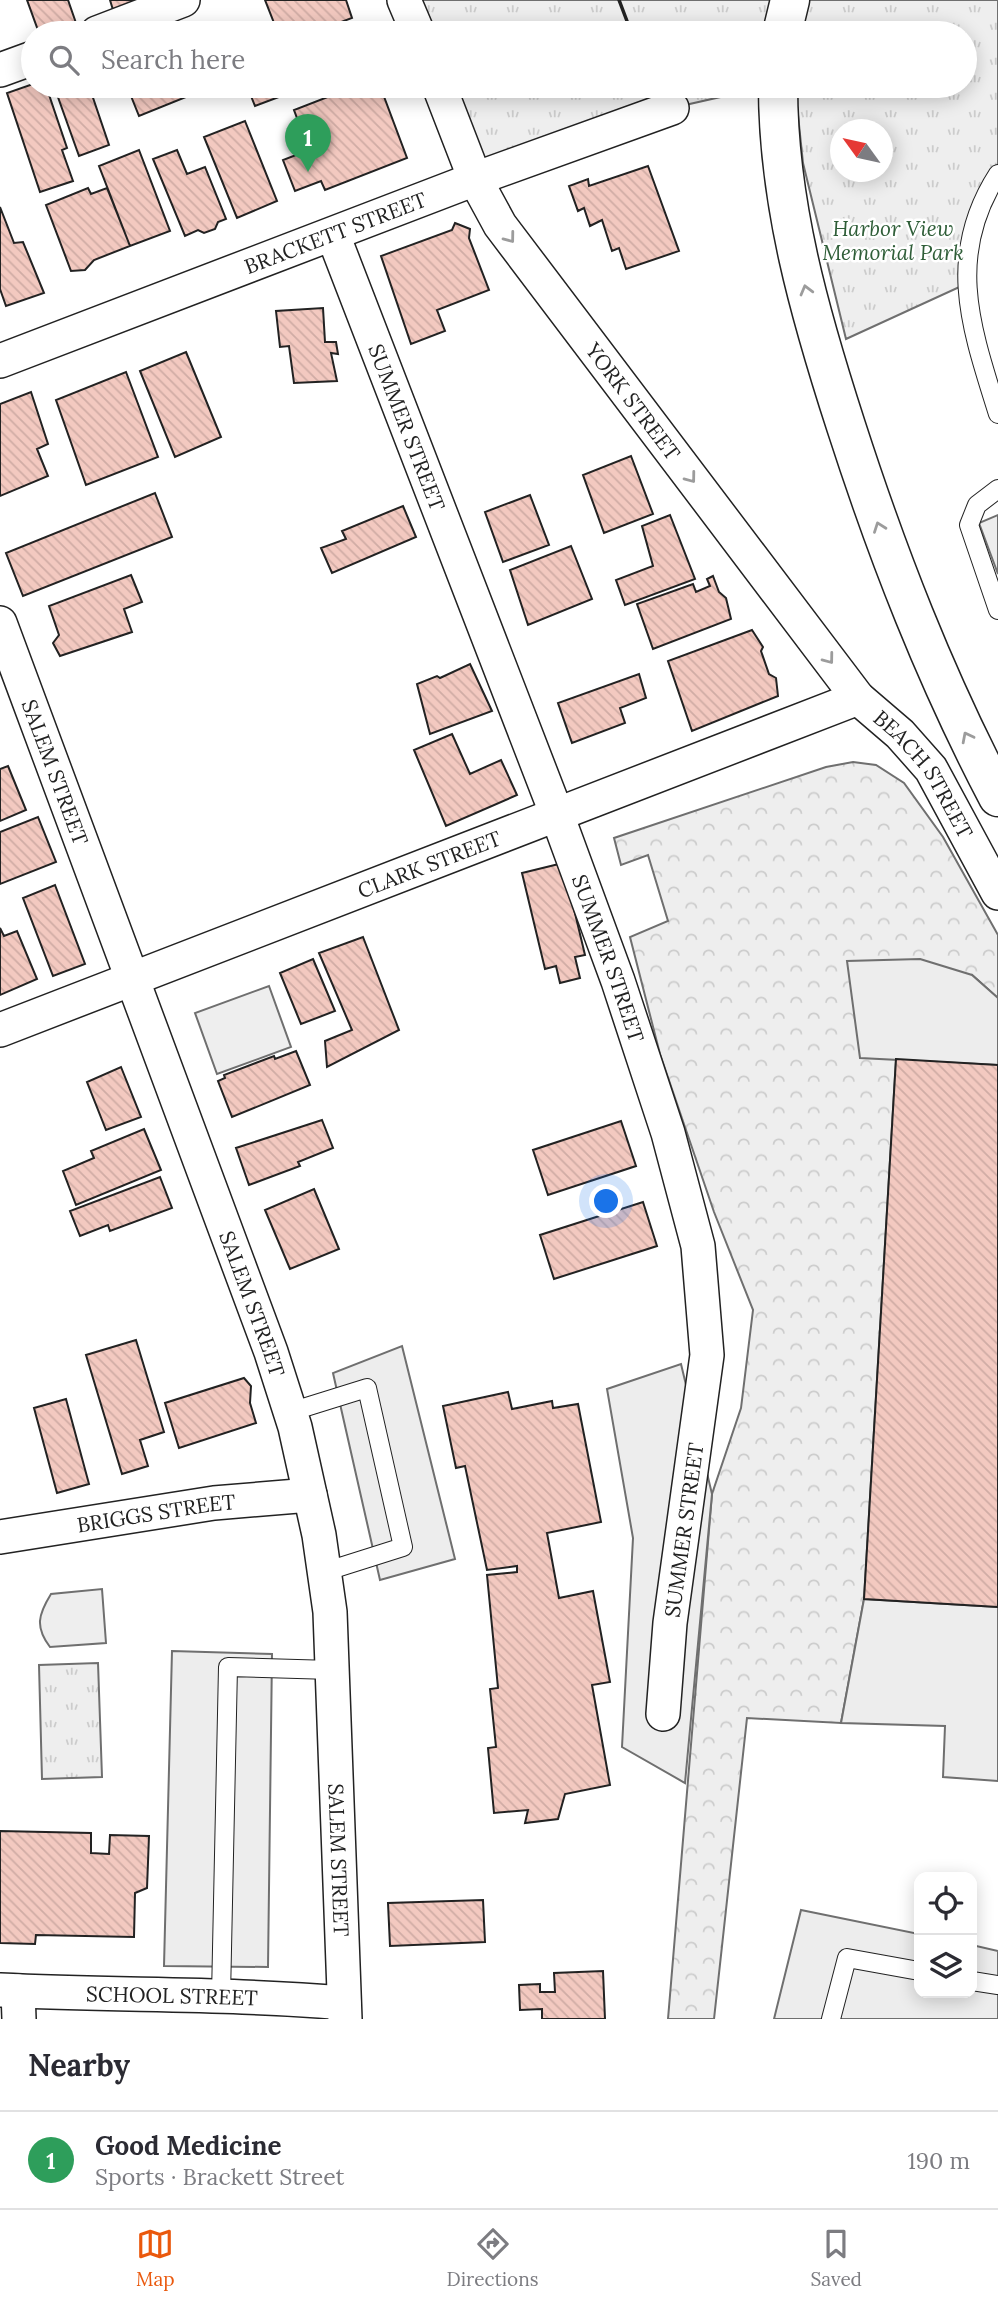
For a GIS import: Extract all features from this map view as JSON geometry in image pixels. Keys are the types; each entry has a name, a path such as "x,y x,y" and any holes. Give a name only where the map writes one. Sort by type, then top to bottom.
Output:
{"main road":[{"path":"785,21 790,0"},
{"path":"778,98 778,134 787,207 823,356 872,506 913,618 963,731 998,797"}],"street":[{"path":"128,21 183,0"},
{"path":"404,0 413,21"},
{"path":"0,70 21,62"},
{"name":"YORK STREET","path":"444,98 475,179 500,225 858,698"},
{"name":"BRACKETT STREET","path":"0,361 475,179 672,108"},
{"name":"SUMMER STREET","path":"333,235 558,815 618,981 664,1120 698,1246 707,1355 670,1623 663,1714"},
{"name":"SALEM STREET","path":"0,624 271,1352 290,1412 310,1495 330,1612 345,2011"},
{"name":"CLARK STREET","path":"0,1030 858,698"},
{"name":"BEACH STREET","path":"858,698 900,734 930,769 998,893"},
{"name":"BRIGGS STREET","path":"0,1537 214,1503 310,1495"},
{"name":"SCHOOL STREET","path":"12,2000 221,1996 345,2011"}],"lane":[{"path":"998,174 975,218 966,252 966,284 984,369 998,414"},
{"path":"998,489 976,505 969,525 998,610"},
{"path":"290,1412 367,1388 403,1547 324,1572"},
{"path":"221,1996 228,1667 332,1670"},
{"path":"831,2019 847,1958 914,1970"},
{"path":"977,1982 998,1985"}],"green space":[{"name":"Harbor View Memorial Park","path":"405,0 998,0 998,174 966,284 846,339 803,163 796,98 977,98 977,21 413,21"},
{"path":"444,98 716,98 672,108 475,179"},
{"path":"853,762 876,765 904,783 943,837 998,935 998,998 972,975 896,1059 864,1599 841,1723 747,1718 714,2019 668,2019 712,1494 741,1408 753,1310 714,1212 660,1054 630,937 668,921 648,855 621,865 614,838 826,767"},
{"path":"269,986 291,1047 217,1074 195,1013"},
{"path":"102,1589 106,1643 50,1647 42,1633 40,1621 43,1608 51,1594"},
{"path":"98,1663 102,1777 42,1779 39,1665"}],"shaded area":[{"path":"998,515 998,574 979,523"},
{"path":"920,959 972,975 998,998 998,1065 860,1058 847,961"},
{"path":"402,1346 455,1559 380,1580 333,1373"},
{"path":"681,1364 712,1494 685,1783 622,1747 633,1538 607,1389"},
{"path":"864,1599 998,1607 998,1781 943,1777 945,1726 841,1723"},
{"path":"172,1651 272,1654 268,1967 164,1966"},
{"path":"801,1910 914,1933 914,1998 977,1998 977,1946 998,1951 998,2019 774,2019"}],"building":[{"path":"27,0 68,0 75,21 35,21"},
{"path":"110,0 139,0 113,10"},
{"path":"265,0 346,0 352,18 344,21 273,21"},
{"path":"21,88 21,98 50,98 67,148 62,150 73,181 40,192 7,93"},
{"path":"58,98 93,98 109,145 79,156"},
{"path":"132,98 184,98 139,116"},
{"path":"252,98 276,98 255,106"},
{"path":"325,98 384,98 407,158 325,190 321,181 295,191 283,160 309,150 294,110"},
{"path":"245,121 277,201 237,218 204,137"},
{"path":"139,150 170,231 130,246 99,166"},
{"path":"177,150 187,174 205,167 226,219 218,222 215,229 204,233 198,230 185,236 153,159"},
{"path":"648,166 679,251 626,269 619,248 612,251 602,220 590,226 584,208 578,211 569,186 588,179 589,186"},
{"path":"88,188 91,194 107,188 130,246 94,260 85,270 71,271 46,205"},
{"path":"0,207 14,243 23,242 44,293 6,306 0,289"},
{"path":"455,223 470,229 469,238 489,290 437,310 445,331 411,344 381,256 452,230"},
{"path":"323,308 325,342 336,342 338,354 331,353 337,381 294,383 289,346 280,347 276,311"},
{"path":"186,352 221,437 175,457 140,371"},
{"path":"126,372 158,457 86,485 56,400"},
{"path":"31,392 48,444 37,449 48,476 0,496 0,404"},
{"path":"631,456 653,514 604,533 583,475"},
{"path":"155,493 172,537 23,596 6,553"},
{"path":"530,495 549,545 503,562 485,512"},
{"path":"403,506 416,537 332,573 321,548 346,539 342,531"},
{"path":"670,515 695,579 625,605 616,580 653,566 642,526"},
{"path":"571,546 592,599 528,625 510,570"},
{"path":"131,575 142,602 124,609 132,632 60,656 53,643 59,635 49,606"},
{"path":"713,576 719,592 726,598 731,619 653,649 637,604 693,584 696,592 710,586 707,579"},
{"path":"752,630 763,647 761,651 769,674 776,678 778,696 692,731 668,661"},
{"path":"470,664 492,711 430,734 417,684 437,676 440,678"},
{"path":"639,674 646,698 620,708 625,723 572,743 558,703"},
{"path":"452,734 470,774 501,760 517,795 446,826 414,750"},
{"path":"8,766 26,810 0,821 0,769"},
{"path":"38,817 56,862 0,884 0,832"},
{"path":"563,863 585,955 575,957 580,978 560,983 556,966 545,969 522,873"},
{"path":"55,885 85,964 53,976 23,898"},
{"path":"0,928 4,936 17,931 37,979 0,995"},
{"path":"363,937 399,1030 327,1067 325,1041 352,1030 319,953"},
{"path":"313,959 335,1011 301,1024 280,973"},
{"path":"296,1051 310,1085 232,1117 218,1081 225,1078 224,1075 274,1056 275,1059"},
{"path":"896,1059 998,1065 998,1607 864,1599"},
{"path":"121,1067 141,1117 106,1130 87,1082"},
{"path":"322,1120 333,1148 298,1162 300,1166 249,1185 236,1148"},
{"path":"621,1121 636,1166 548,1195 533,1150"},
{"path":"144,1129 161,1170 76,1205 63,1171 94,1158 91,1151"},
{"path":"160,1177 172,1208 110,1231 108,1225 80,1236 70,1211"},
{"path":"314,1189 339,1249 290,1269 265,1210"},
{"path":"643,1202 657,1246 554,1279 540,1235"},
{"path":"136,1340 164,1432 140,1440 148,1466 122,1474 86,1355"},
{"path":"244,1378 251,1386 250,1403 256,1423 179,1448 165,1403"},
{"path":"508,1392 512,1409 552,1401 553,1408 578,1404 601,1522 547,1533 559,1598 593,1591 610,1682 592,1685 610,1785 565,1794 558,1819 525,1823 528,1810 494,1813 488,1748 496,1747 490,1689 498,1688 487,1575 517,1572 517,1566 487,1570 465,1466 456,1468 443,1406"},
{"path":"66,1399 89,1484 57,1493 34,1408"},
{"path":"0,1831 91,1833 91,1853 109,1854 110,1835 149,1836 147,1888 135,1893 134,1937 36,1935 35,1944 0,1943"},
{"path":"483,1900 485,1942 390,1946 388,1903"},
{"path":"603,1971 605,2019 542,2019 542,2009 520,2010 519,1985 540,1984 540,1992 555,1992 554,1973"}],"wall":[{"path":"619,0 627,21"}],"place":[{"name":"Good Medicine","path":"308,172"}]}
